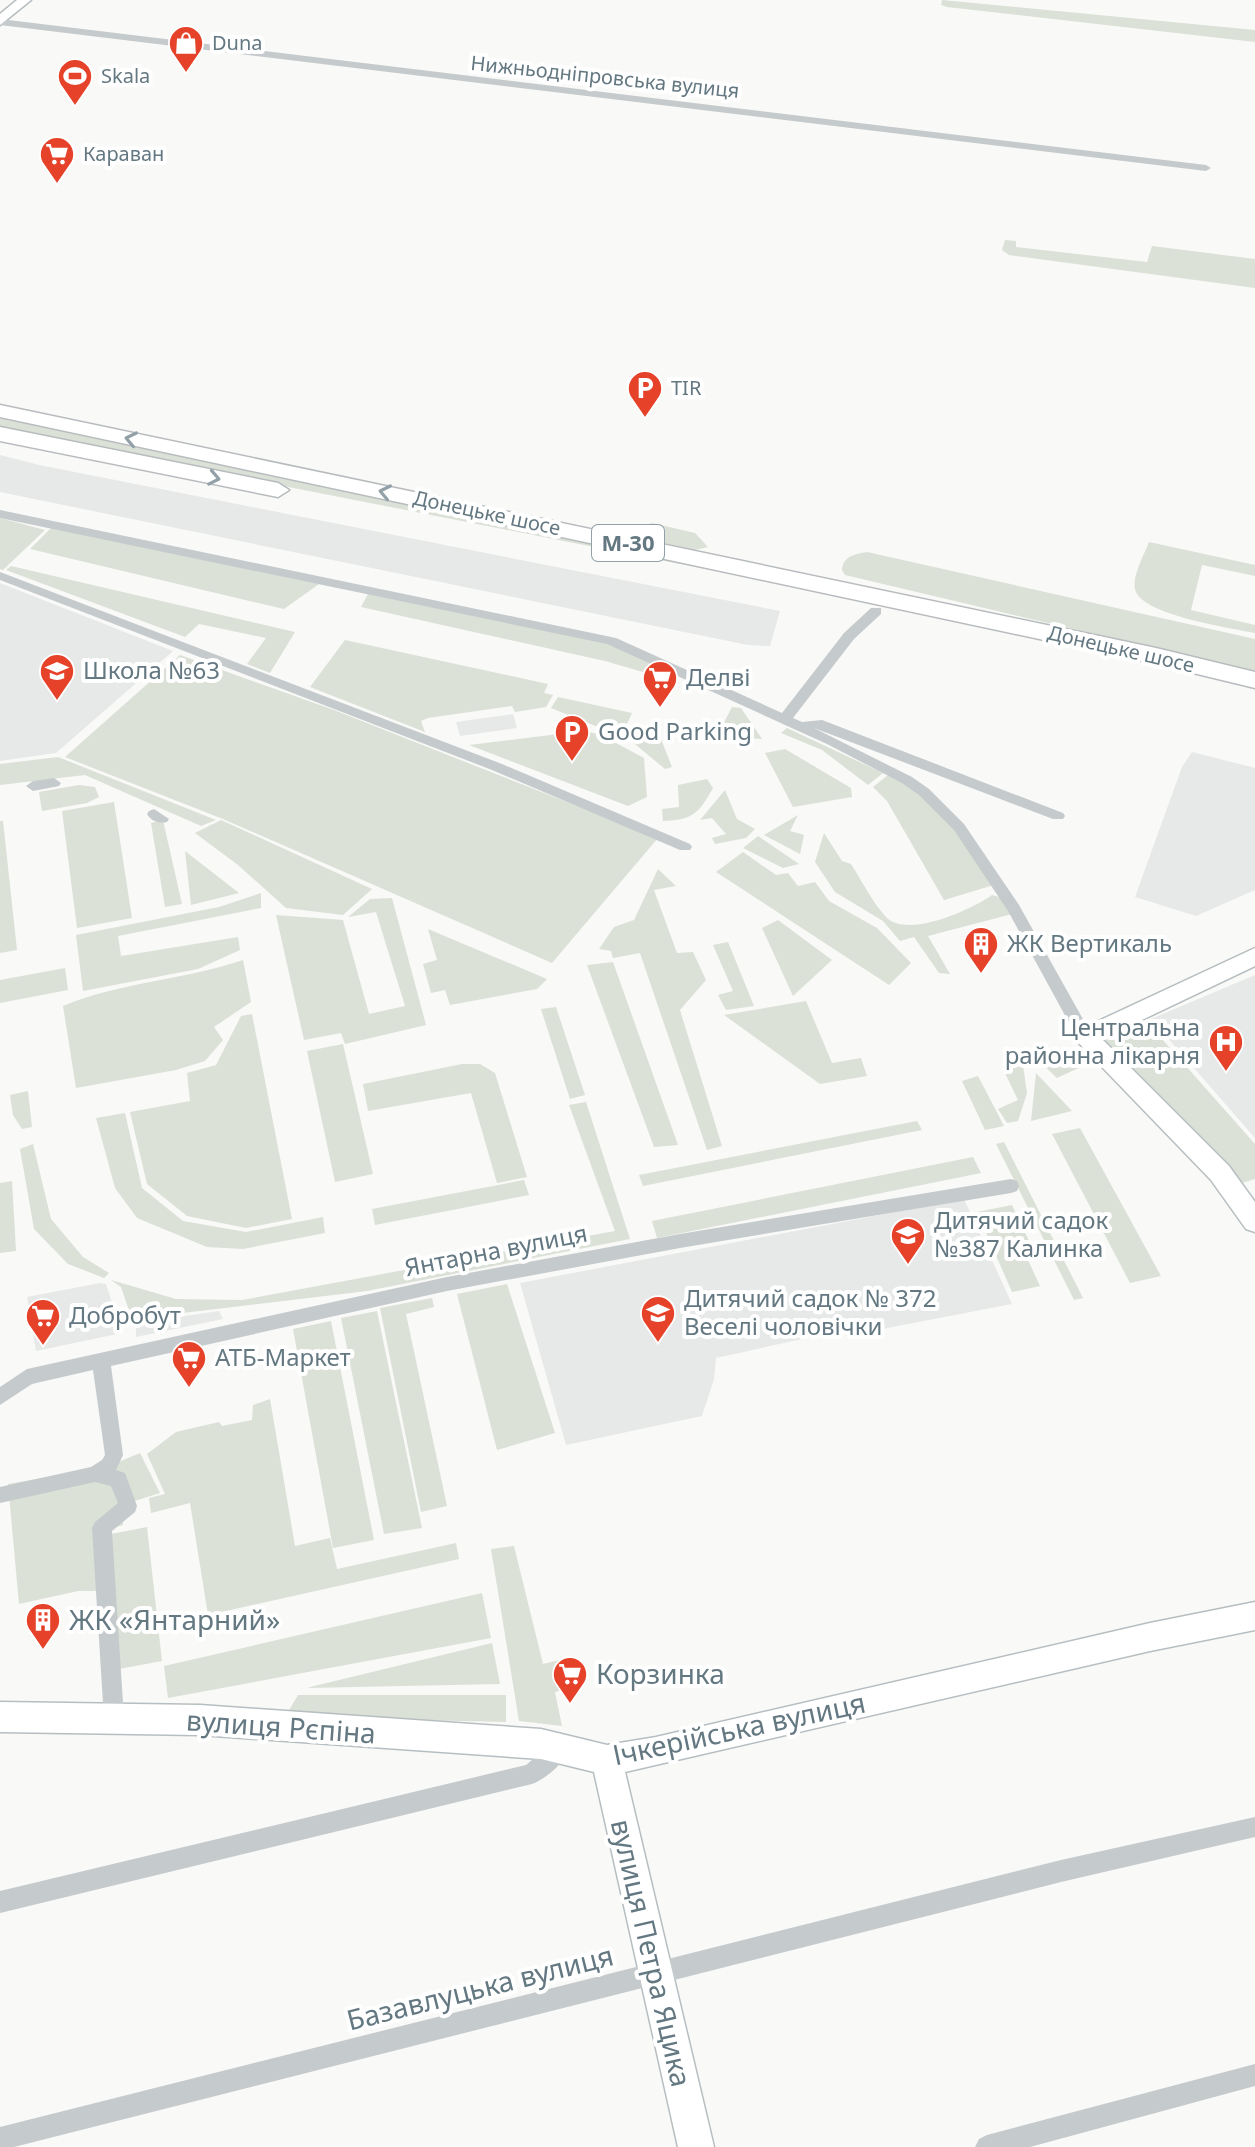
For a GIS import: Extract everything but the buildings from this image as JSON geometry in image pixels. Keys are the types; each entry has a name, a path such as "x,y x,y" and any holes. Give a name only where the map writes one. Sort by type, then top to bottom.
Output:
{"highway":[{"name":"Донецьке шосе","path":"0,411 1156,656 1255,680"},
{"name":"Донецьке шосе","path":"0,434 876,611 1255,694"}],"street":[{"path":"0,22 25,0"},
{"name":"Нижньодніпровська вулиця","path":"0,22 1206,168"},
{"path":"0,514 611,641 907,780 924,792 959,827 1014,909 1085,1037 1220,1173 1255,1222"},
{"path":"0,576 497,767 685,847"},
{"path":"789,722 849,636 876,611"},
{"path":"789,722 817,723 1058,816"},
{"path":"33,786 54,783"},
{"path":"1085,1037 1255,956"},
{"name":"Янтарна вулиця","path":"0,1397 27,1377 447,1284 668,1243 1011,1186"},
{"path":"0,1495 95,1474 109,1466 114,1455 101,1361"},
{"path":"95,1474 118,1479 128,1506 102,1528 114,1719"},
{"name":"Ічкерійська вулиця","path":"561,1748 607,1760 656,1752 1150,1637 1255,1616"},
{"name":"вулиця Рєпіна","path":"0,1717 200,1720 541,1744 561,1748"},
{"path":"0,1902 532,1774 561,1748"},
{"name":"вулиця Петра Яцика","path":"607,1760 696,2147"},
{"name":"Базавлуцька вулиця","path":"0,2139 1061,1871 1255,1827"},
{"path":"987,2147 1255,2075"}],"shaded area":[{"path":"942,0 1255,30 1255,42 947,7 941,5"},
{"path":"1005,240 1016,241 1016,247 1147,262 1152,246 1255,259 1255,288 1009,255 1002,250"},
{"path":"0,412 828,593 24,435 0,429"},
{"path":"0,455 780,611 770,646 748,645 0,492"},
{"path":"0,518 45,530 3,570 0,569"},
{"path":"652,523 695,533 708,547 695,550 628,535"},
{"path":"51,528 319,584 284,609 30,549"},
{"path":"1149,542 1255,565 1255,576 1202,565 1191,610 1255,625 1255,633 1188,619 1152,606 1141,598 1135,589 1135,578"},
{"path":"867,552 1255,639 1255,672 845,575 842,570 847,559"},
{"path":"11,566 295,632 270,673 247,664 266,638 199,624 185,637 6,570"},
{"name":"Школа №63","path":"0,583 173,651 56,753 0,761"},
{"path":"368,594 608,643 678,677 677,682 605,661 361,607"},
{"path":"345,640 548,684 544,693 553,695 546,707 515,712 512,706 428,718 421,721 425,732 310,687"},
{"path":"180,655 334,710 658,838 552,963 223,819 65,757"},
{"path":"558,697 632,713 626,726 659,734 672,767 665,769 630,740 551,708"},
{"path":"732,707 741,708 762,739 717,736"},
{"path":"513,714 517,728 460,736 456,722"},
{"path":"787,728 883,773 868,785 822,750 781,733"},
{"name":"Good Parking","path":"583,731 599,734 644,758 647,797 628,806 469,745"},
{"path":"785,749 851,788 852,797 793,807 765,753"},
{"path":"1192,752 1255,768 1255,890 1196,916 1135,897 1182,767"},
{"path":"58,757 216,820 201,826 85,775 0,785 0,764"},
{"path":"888,775 921,795 935,808 961,837 994,885 944,900 887,801 873,787"},
{"path":"707,779 713,788 694,814 663,821 662,809 679,807 678,785"},
{"path":"79,785 95,787 99,797 87,803 42,811 39,792"},
{"path":"725,790 737,819 755,829 746,838 715,844 712,838 726,834 712,818 700,820"},
{"path":"114,802 132,918 77,928 62,811"},
{"path":"798,815 790,831 804,835 800,854 764,835"},
{"path":"163,820 182,904 165,907 151,823"},
{"path":"221,820 372,889 343,915 286,908 238,865 195,833"},
{"path":"0,821 3,821 17,950 0,953"},
{"path":"824,833 842,861 851,864 881,911 896,923 923,924 939,920 992,895 1002,898 1012,914 928,936 950,974 939,973 914,937 900,941 883,921 835,892 815,862"},
{"path":"758,836 799,864 783,868 743,848"},
{"path":"185,851 239,893 191,905"},
{"path":"743,852 776,875 788,873 798,886 815,882 829,901 877,928 911,963 889,985 716,872"},
{"path":"658,869 676,886 654,890 677,953 693,952 706,980 680,1010 722,1146 707,1150 640,953 613,958 611,951 599,949 614,927 634,920"},
{"path":"261,893 261,908 118,936 121,956 238,937 240,950 198,969 83,991 76,935 219,907"},
{"path":"392,898 426,1025 345,1044 341,1033 304,1040 276,915 343,920 369,1014 405,1006 376,912 348,917 370,899"},
{"path":"778,920 832,960 793,996 762,928"},
{"path":"428,929 547,979 537,989 450,1005 445,990 431,993 423,964 437,960"},
{"path":"728,942 754,1006 726,1010 718,995 733,991 713,945"},
{"path":"243,960 251,1002 214,1027 223,1040 205,1061 176,1070 76,1088 63,1006 107,992"},
{"path":"613,962 678,1145 654,1147 587,965"},
{"path":"65,968 68,990 0,1003 0,980"},
{"name":"Центральна районна лікарня","path":"1255,975 1255,1138 1151,1019"},
{"path":"806,1001 832,1063 861,1058 867,1076 820,1084 724,1015"},
{"path":"556,1007 585,1095 570,1099 541,1009"},
{"path":"252,1014 292,1219 246,1228 187,1216 147,1184 130,1112 190,1101 187,1073 216,1065 241,1016"},
{"path":"1146,1021 1255,1144 1255,1179 1239,1184 1097,1037"},
{"path":"343,1044 373,1174 335,1182 307,1051"},
{"path":"1081,1049 1096,1060 1057,1078 1041,1063"},
{"path":"462,1064 480,1064 495,1073 527,1177 497,1183 471,1093 368,1111 363,1084"},
{"path":"1023,1065 1027,1093 1018,1121 1007,1123 998,1109 1018,1100 1003,1069"},
{"path":"1036,1073 1072,1111 1031,1121"},
{"path":"978,1076 1004,1126 985,1130 962,1081"},
{"path":"28,1091 32,1127 22,1129 13,1115 10,1095"},
{"path":"586,1102 630,1239 367,1291 132,1319 121,1287 111,1280 176,1299 242,1300 615,1231 569,1105"},
{"path":"125,1113 142,1188 183,1221 246,1232 323,1217 325,1233 243,1249 207,1247 137,1218 115,1188 96,1118"},
{"path":"917,1121 922,1130 643,1186 639,1175"},
{"path":"1080,1128 1161,1276 1130,1283 1052,1134"},
{"path":"1004,1142 1083,1298 1074,1300 996,1144"},
{"path":"33,1144 51,1219 83,1257 109,1273 104,1278 68,1264 34,1229 20,1149"},
{"path":"973,1157 981,1173 657,1238 652,1221"},
{"path":"524,1180 529,1195 375,1225 372,1209"},
{"path":"12,1181 16,1251 0,1253 0,1183"},
{"name":"Дитячий садок № 372 Веселі чоловічки","path":"964,1199 1012,1304 846,1336 843,1330 716,1358 714,1379 702,1416 566,1445 520,1283"},
{"path":"1012,1205 1031,1245 1022,1247 1040,1286 1012,1292 977,1212"},
{"path":"106,1284 122,1333 36,1351 27,1297"},
{"path":"507,1284 555,1433 497,1450 457,1294"},
{"path":"432,1298 434,1307 406,1314 447,1506 421,1512 380,1308"},
{"path":"219,1311 223,1319 136,1337 136,1323"},
{"path":"377,1311 422,1528 384,1534 341,1318"},
{"path":"331,1321 374,1540 333,1548 293,1329"},
{"path":"270,1399 295,1546 330,1538 337,1569 456,1543 459,1559 208,1615 190,1503 151,1513 149,1498 165,1494 147,1454 176,1432 219,1422 222,1426 252,1420 253,1405"},
{"path":"140,1453 160,1493 122,1505 123,1525 104,1530 106,1591 78,1591 19,1604 8,1484 109,1466"},
{"path":"147,1527 162,1661 119,1669 111,1534"},
{"path":"514,1546 543,1664 564,1659 571,1688 555,1692 562,1726 519,1721 491,1549"},
{"path":"482,1593 491,1638 168,1698 164,1666"},
{"path":"492,1643 500,1684 306,1688"},
{"path":"298,1695 506,1695 506,1722 285,1717"}],"place":[{"name":"Duna","path":"186,74"},
{"name":"Skala","path":"75,107"},
{"name":"Караван","path":"57,185"},
{"name":"TIR","path":"645,419"},
{"name":"Школа №63","path":"57,702"},
{"name":"Делві","path":"660,709"},
{"name":"Good Parking","path":"572,763"},
{"name":"ЖК Вертикаль","path":"981,975"},
{"name":"Центральна районна лікарня","path":"1226,1073"},
{"name":"Дитячий садок №387 Калинка","path":"908,1266"},
{"name":"Дитячий садок № 372 Веселі чоловічки","path":"658,1344"},
{"name":"Добробут","path":"43,1347"},
{"name":"АТБ-Маркет","path":"189,1389"},
{"name":"ЖК «Янтарний»","path":"43,1651"},
{"name":"Корзинка","path":"570,1705"}]}
